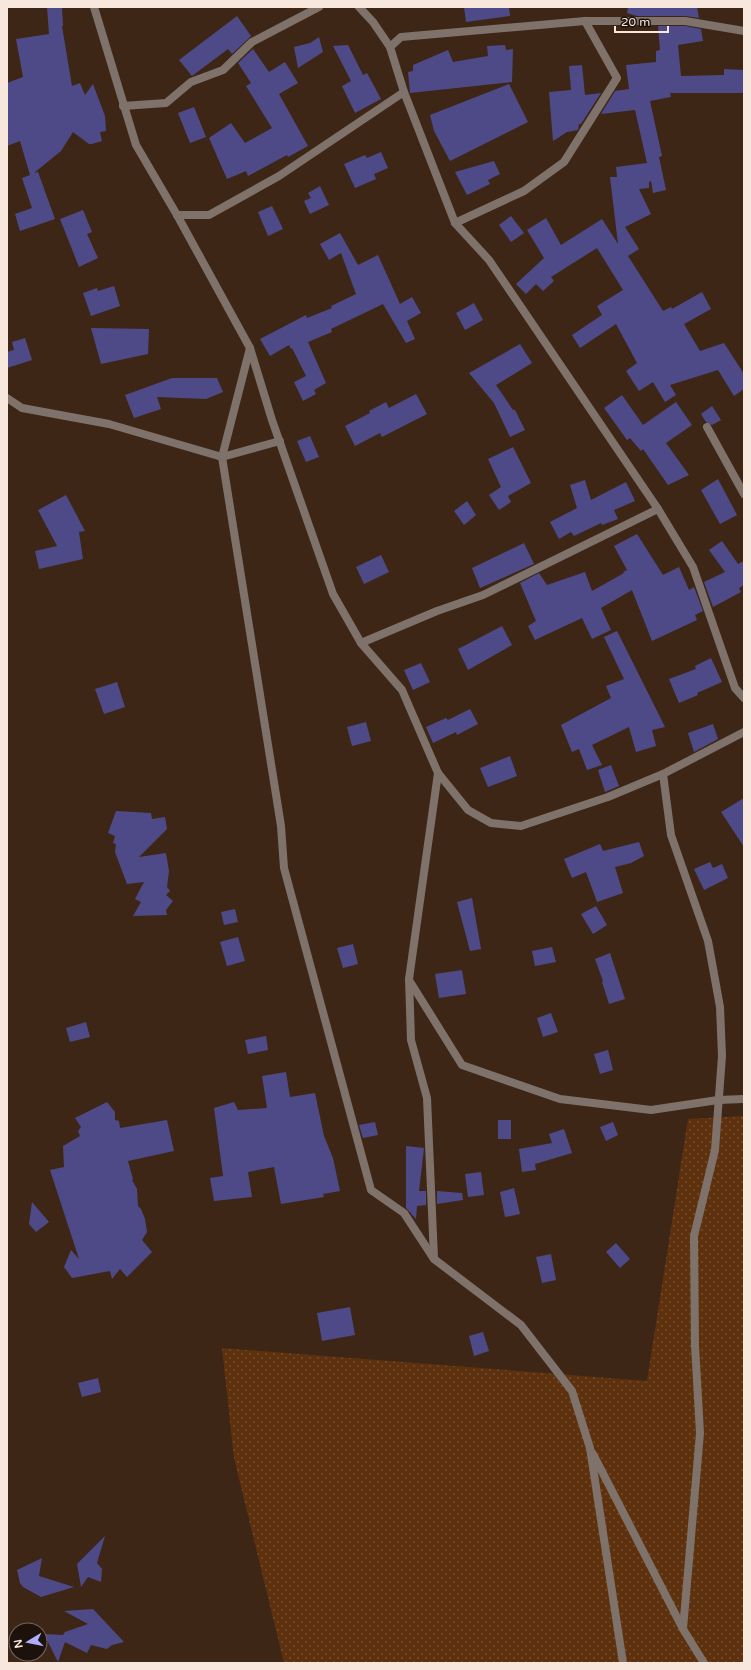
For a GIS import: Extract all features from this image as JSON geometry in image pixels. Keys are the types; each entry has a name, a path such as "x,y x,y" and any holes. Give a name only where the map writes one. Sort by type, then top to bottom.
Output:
{"street":[{"path":"94,7 136,145 178,215 250,348 280,441 333,594 361,643 402,690 438,774 468,810 491,823 521,826 608,797 663,774 744,732"},
{"path":"123,106 166,103 191,82 222,70 252,42 319,7"},
{"path":"359,7 373,22 390,47 404,92 455,222 489,260 658,509 693,567 736,688 744,698"},
{"path":"390,47 401,38 585,21 685,21 744,31"},
{"path":"455,222 524,191 564,162 568,156 617,78 585,21"},
{"path":"178,215 209,214 222,208 279,176 404,92"},
{"path":"250,348 222,457 279,811 286,876 371,1190 404,1213 434,1259 521,1325 572,1391 590,1448 623,1663"},
{"path":"7,398 22,408 110,424 222,457 280,441"},
{"path":"707,427 744,494"},
{"path":"361,643 437,611 483,596 658,509"},
{"path":"434,1259 427,1098 411,1040 409,979 438,774"},
{"path":"663,774 671,835 708,941 720,1007 722,1056 715,1150 694,1236 695,1346 700,1433 683,1629"},
{"path":"409,979 462,1065 560,1099 650,1110 718,1100 744,1099"},
{"path":"590,1448 683,1629 704,1663"}],"shaded area":[{"path":"744,1116 744,1663 284,1663 234,1458 222,1348 647,1381 688,1119"}],"building":[{"path":"47,7 62,7 62,26 72,86 80,83 85,95 93,84 105,116 106,131 100,132 102,141 92,144 89,144 73,132 61,151 34,173 38,172 55,219 20,231 15,214 32,208 22,178 30,175 20,141 7,146 7,83 23,77 16,39 49,34"},
{"path":"464,7 509,7 510,16 466,22"},
{"path":"628,7 697,7 699,18 685,16 637,16 627,13"},
{"path":"237,16 251,36 232,54 228,49 192,76 179,60"},
{"path":"658,26 685,26 701,29 703,41 678,45 681,76 724,75 724,69 744,70 744,93 670,93 671,97 650,101 662,156 659,157 666,190 653,193 651,181 649,182 649,188 639,189 651,214 625,227 639,249 628,256 663,311 671,307 672,309 702,292 711,309 684,324 700,351 724,343 744,374 744,389 734,396 718,370 670,385 676,395 665,402 653,382 639,391 626,371 637,363 616,324 580,348 572,335 602,315 597,306 623,290 597,248 551,277 554,281 543,291 536,284 526,294 516,284 544,258 527,230 546,218 561,245 602,219 618,244 610,177 617,177 616,167 647,163 635,110 601,114 615,91 629,89 626,65 656,62 656,51 660,50"},
{"path":"319,37 323,52 298,68 294,47 310,43"},
{"path":"348,45 363,75 367,73 381,99 355,113 342,86 351,81 333,46"},
{"path":"505,45 506,50 513,49 512,82 410,93 408,72 413,71 413,65 448,50 453,62 488,56 487,46"},
{"path":"253,49 269,72 285,62 298,83 279,94 308,146 288,157 287,155 248,176 246,171 227,179 209,138 231,123 245,143 272,128 246,86 251,83 238,63"},
{"path":"582,65 585,95 601,93 581,124 579,124 578,130 567,132 553,141 549,92 571,90 569,66"},
{"path":"509,84 528,122 450,161 434,131 430,115"},
{"path":"194,107 206,137 190,143 178,113"},
{"path":"381,152 388,168 374,174 376,179 355,188 344,164 365,155 367,158"},
{"path":"494,161 500,174 488,180 490,184 467,195 455,172"},
{"path":"320,186 329,205 310,214 304,201 311,198 308,193"},
{"path":"272,206 283,229 268,236 258,212"},
{"path":"83,210 92,232 87,234 98,258 79,267 60,219"},
{"path":"511,216 524,233 511,242 499,225"},
{"path":"340,233 358,265 378,255 400,304 412,297 421,313 407,321 415,339 406,343 383,304 331,329 332,332 308,342 326,383 314,390 316,394 303,401 294,382 306,376 292,348 291,349 289,345 270,356 260,339 306,315 307,318 332,308 331,306 356,294 341,253 329,260 320,244"},
{"path":"114,286 120,306 91,316 83,293 97,288 98,291"},
{"path":"474,303 483,320 465,330 456,313"},
{"path":"91,328 149,329 148,354 101,364"},
{"path":"25,338 32,360 7,368 7,352 14,350 12,342"},
{"path":"520,344 532,363 496,385 513,410 515,410 525,430 510,437 494,403 469,373"},
{"path":"172,378 217,378 223,392 206,399 157,397 161,409 134,418 125,395"},
{"path":"416,394 427,414 382,437 380,433 355,446 345,426 370,413 369,411 386,402 389,408"},
{"path":"622,395 643,425 676,402 692,425 666,443 689,475 668,485 643,449 641,451 630,438 627,440 604,408"},
{"path":"712,406 721,420 712,425 706,422 701,414"},
{"path":"310,436 319,457 306,462 297,441"},
{"path":"513,447 531,483 508,496 511,502 499,510 489,495 501,487 488,459"},
{"path":"718,479 737,515 720,524 701,490"},
{"path":"585,480 591,500 626,482 635,501 614,510 618,519 602,525 601,523 574,536 571,532 559,539 550,522 577,508 570,485"},
{"path":"66,495 85,531 79,532 83,559 39,569 35,551 57,546 38,510"},
{"path":"467,501 476,515 464,525 454,511"},
{"path":"637,534 663,575 679,567 689,590 694,587 703,611 695,615 697,620 652,641 632,590 601,608 611,630 592,639 582,618 535,640 528,626 536,621 520,583 539,573 547,585 585,572 592,591 627,570 614,546"},
{"path":"722,541 738,564 744,561 744,585 739,588 741,592 713,607 704,582 725,572 709,550"},
{"path":"524,543 534,564 480,588 472,568"},
{"path":"381,555 389,572 364,584 356,567"},
{"path":"502,626 512,645 468,670 458,649"},
{"path":"617,631 665,727 652,730 656,746 636,752 629,727 592,745 602,765 587,770 579,749 572,752 561,725 611,698 606,686 624,679 604,637"},
{"path":"711,658 722,682 679,703 669,679 696,669 695,666"},
{"path":"421,663 430,682 413,690 404,670"},
{"path":"117,682 125,707 104,714 95,689"},
{"path":"470,709 478,724 457,735 456,732 433,743 426,727 446,718 448,720"},
{"path":"366,722 371,741 352,746 347,727"},
{"path":"713,724 718,739 694,752 688,733"},
{"path":"510,756 517,776 488,787 480,768"},
{"path":"611,765 619,786 605,792 598,770"},
{"path":"744,798 744,847 721,812"},
{"path":"116,811 151,813 152,819 165,817 167,829 139,857 166,853 169,871 167,887 170,891 166,895 173,901 166,910 167,915 133,916 141,902 135,899 144,882 127,884 115,852 116,844 113,843 115,836 108,833"},
{"path":"639,842 644,856 631,863 615,867 623,893 597,902 586,872 572,878 564,859 600,844 603,851"},
{"path":"710,862 713,868 722,864 728,878 704,890 694,869"},
{"path":"472,898 481,949 470,951 457,902"},
{"path":"596,906 607,925 593,934 581,914"},
{"path":"235,909 238,922 224,925 221,912"},
{"path":"238,937 245,961 227,966 220,942"},
{"path":"353,944 358,964 343,968 337,948"},
{"path":"552,947 556,962 535,966 532,951"},
{"path":"610,953 625,999 609,1004 595,959"},
{"path":"462,970 466,994 439,998 435,974"},
{"path":"551,1013 558,1032 543,1037 537,1018"},
{"path":"86,1022 90,1037 70,1042 66,1028"},
{"path":"266,1036 268,1050 248,1054 245,1040"},
{"path":"608,1050 613,1070 600,1074 594,1054"},
{"path":"286,1072 290,1097 315,1093 324,1136 333,1158 340,1191 323,1194 324,1197 281,1204 274,1167 248,1172 252,1197 214,1201 210,1178 223,1176 214,1108 234,1102 238,1110 267,1108 262,1076"},
{"path":"107,1102 115,1112 115,1120 119,1121 120,1128 167,1120 174,1151 128,1161 132,1180 137,1189 138,1206 141,1209 145,1219 147,1232 142,1240 152,1252 127,1277 120,1269 112,1279 110,1271 72,1278 64,1267 71,1250 79,1259 50,1170 64,1167 63,1146 80,1136 78,1131 81,1127 75,1118"},
{"path":"498,1120 511,1120 511,1139 498,1139"},
{"path":"375,1122 378,1135 363,1138 359,1125"},
{"path":"613,1122 618,1135 606,1141 600,1127"},
{"path":"564,1129 572,1153 535,1164 536,1170 522,1172 519,1149 552,1143 549,1134"},
{"path":"406,1146 424,1148 419,1191 426,1191 426,1205 417,1206 416,1219 406,1208"},
{"path":"481,1172 484,1195 468,1197 465,1174"},
{"path":"514,1188 520,1214 505,1217 500,1192"},
{"path":"437,1191 462,1193 463,1200 437,1204"},
{"path":"32,1202 49,1222 36,1232 29,1224"},
{"path":"616,1243 630,1259 620,1268 606,1252"},
{"path":"551,1254 556,1280 542,1283 536,1257"},
{"path":"350,1307 355,1335 322,1341 317,1313"},
{"path":"483,1332 489,1351 474,1356 469,1336"},
{"path":"98,1378 101,1392 82,1397 78,1383"},
{"path":"105,1536 97,1563 102,1569 101,1582 88,1577 81,1587 77,1564"},
{"path":"42,1558 39,1576 74,1587 41,1597 23,1587 20,1583 17,1570"},
{"path":"93,1609 124,1642 112,1645 107,1649 91,1645 87,1653 65,1642 58,1662 48,1642 48,1634 63,1635 65,1632 88,1624 64,1611"}]}
